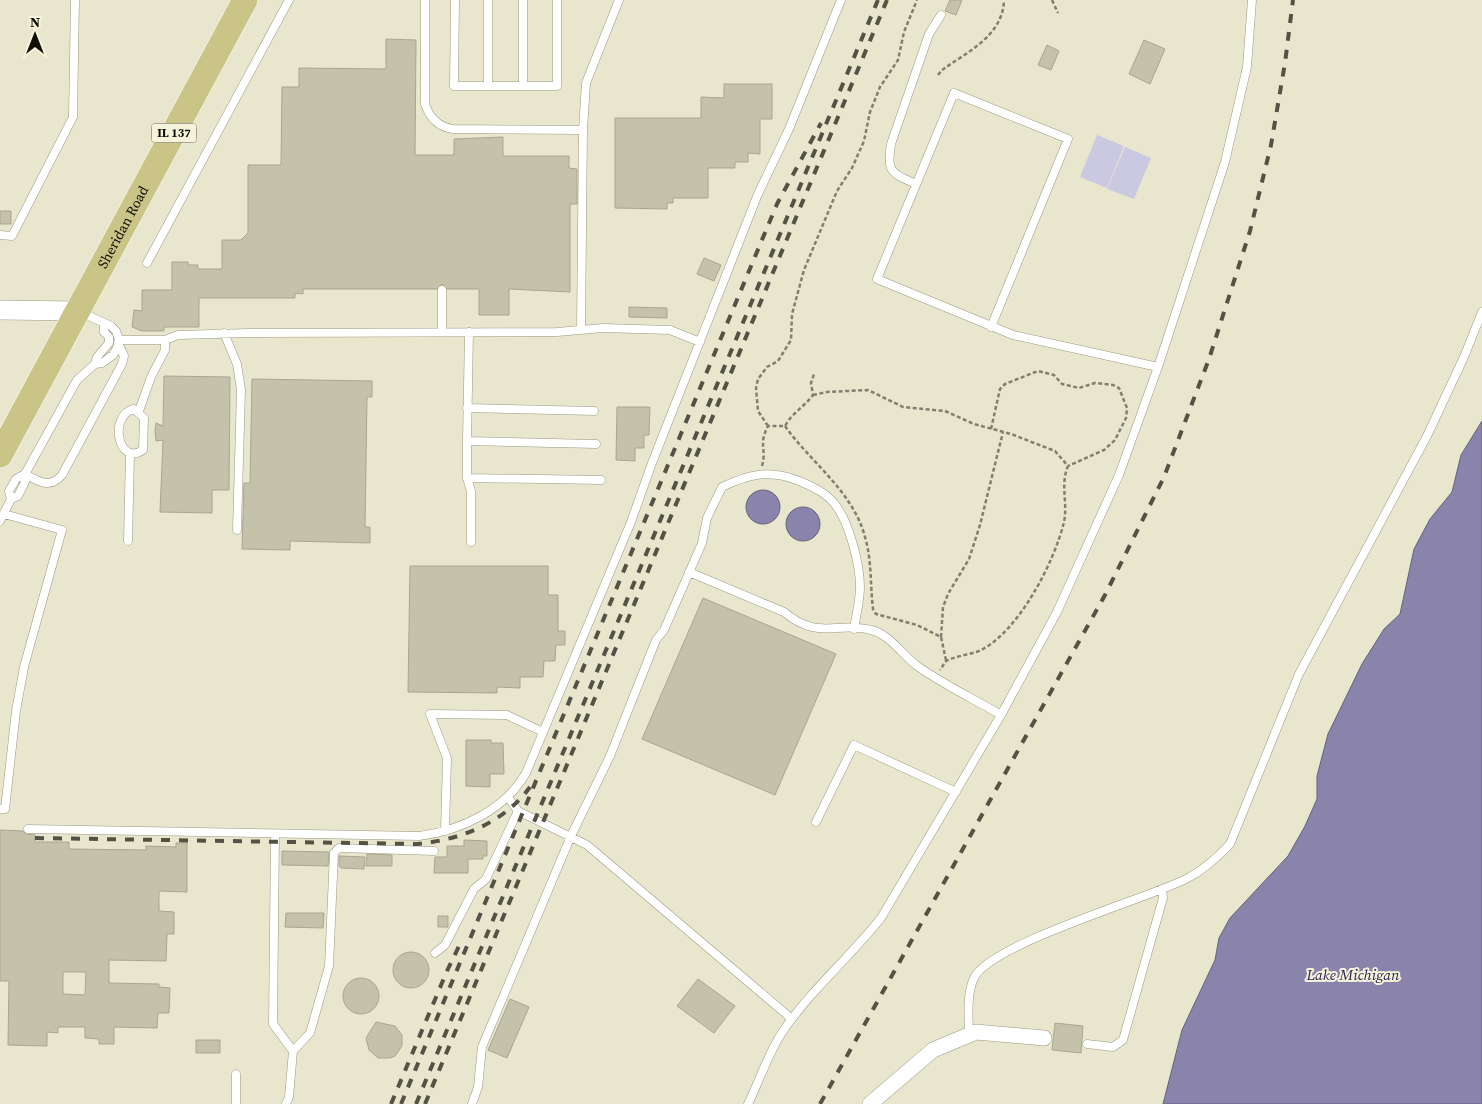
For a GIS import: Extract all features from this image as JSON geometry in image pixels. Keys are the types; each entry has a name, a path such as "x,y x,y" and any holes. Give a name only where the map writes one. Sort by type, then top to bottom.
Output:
{"highway":[{"name":"Sheridan Road","path":"0,455 245,0"}],"street":[{"path":"0,310 78,311"},
{"path":"870,1104 933,1050 976,1032 1044,1038"}],"lane":[{"path":"0,235 12,236 73,116 75,0"},
{"path":"147,263 289,0"},
{"path":"425,0 425,104 428,113 443,128 583,130"},
{"path":"455,0 454,86 556,86 557,0"},
{"path":"488,0 488,86"},
{"path":"523,0 523,86"},
{"path":"581,330 583,130 586,83 619,0"},
{"path":"28,829 404,837 438,834 445,831 490,810 518,788 544,732 631,522 758,194 789,129 841,0"},
{"path":"748,1104 781,1033 860,945 881,918 1002,715 1056,612 1120,474 1158,367 1225,162 1247,67 1252,0"},
{"path":"916,184 893,174 889,168 888,159 891,144 929,34 941,15"},
{"path":"991,327 1068,139 954,93 878,279 991,327 1012,335 1158,367"},
{"path":"442,290 442,332"},
{"path":"25,474 48,484 56,482 62,475 122,364 124,356 116,331 111,326 104,325 78,311"},
{"path":"969,1035 969,1001 974,978 993,959 1024,943 1186,879 1212,863 1230,844 1299,674 1427,436 1464,357 1482,312"},
{"path":"0,809 5,809 16,711 24,667 62,530 2,517 11,499 18,496 25,482 25,474 77,380 95,364 97,357 109,343 109,337 104,332 104,325"},
{"path":"119,342 165,340 178,335 224,333 670,330 700,342"},
{"path":"469,332 467,441 468,478 471,491 471,542"},
{"path":"224,333 237,364 241,390 237,530"},
{"path":"139,411 151,377 165,350 165,340"},
{"path":"95,364 102,363 113,355 119,342"},
{"path":"467,408 594,411"},
{"path":"134,409 139,411 144,418 145,424 143,450 130,454 124,451 120,443 119,426 126,413 134,409"},
{"path":"467,441 596,444"},
{"path":"128,540 130,454"},
{"path":"472,1104 478,1087 482,1047 571,836 610,756 656,640 664,630 702,543 707,518 722,487 760,473 790,477 815,488 835,503 848,530 858,567 860,587 854,629"},
{"path":"468,478 600,480"},
{"path":"689,572 784,612 797,623 815,630 872,630 889,640 916,665 1002,715"},
{"path":"445,831 446,758 430,714 507,715 544,732"},
{"path":"816,822 854,745 956,792"},
{"path":"508,797 518,810 571,836 593,850 792,1019"},
{"path":"435,952 445,945 474,890 486,879 518,810"},
{"path":"275,834 273,1024 293,1051"},
{"path":"286,1104 289,1097 293,1051 310,1032 330,966 334,853 339,848 434,851"},
{"path":"1087,1044 1113,1047 1123,1040 1163,898 1162,889"},
{"path":"236,1074 236,1104"}],"path":[{"path":"768,426 758,411 756,398 758,379 768,367 778,361 791,340 792,314 804,270 837,191 852,168 864,141 870,112 880,87 898,60 904,32 917,0"},
{"path":"938,75 942,70 987,38 1002,13 1004,0"},
{"path":"1052,0 1058,14"},
{"path":"936,677 946,660 979,650 998,638 1011,626 1034,590 1052,553 1064,521 1063,478 1068,466 1104,450 1115,440 1126,418 1127,408 1119,388 1113,385 1095,383 1079,388 1062,384 1054,375 1038,371 1005,384 1000,389 991,429"},
{"path":"813,395 811,383 814,374"},
{"path":"768,426 784,426 791,416 803,408 813,395 827,392 868,390 903,407 945,411 974,424 1003,432 1055,451 1068,466"},
{"path":"760,473 764,456 762,438 768,426"},
{"path":"941,637 943,607 948,594 969,559 980,525 1003,432"}],"shaded area":[{"path":"1097,135 1124,146 1107,188 1080,177"},
{"path":"1125,147 1151,158 1134,199 1107,189"}],"water":[{"name":"Lake Michigan","path":"1482,421 1482,1104 1163,1104 1182,1030 1215,960 1219,938 1230,918 1288,856 1305,826 1317,799 1317,776 1328,734 1362,664 1384,629 1400,614 1414,549 1430,519 1452,492 1461,455"},
{"path":"763,490 770,491 775,495 779,500 779,514 775,519 770,523 763,524 756,523 751,519 747,514 746,507 747,500 751,495 756,491"},
{"path":"803,507 810,508 815,512 819,517 819,531 815,536 810,540 803,541 796,540 791,536 787,531 786,524 787,517 791,512 796,508"}],"building":[{"path":"950,0 962,0 956,15 945,11"},
{"path":"386,39 416,40 415,155 454,155 454,139 503,137 503,156 569,156 569,168 577,169 577,204 570,204 570,292 509,289 509,315 479,315 479,289 447,289 442,284 437,289 303,289 303,294 295,293 295,298 199,298 199,327 164,327 164,331 142,331 132,327 134,310 142,311 142,290 172,290 172,262 188,262 188,265 198,265 198,269 222,269 222,240 241,240 248,233 248,165 281,165 282,87 299,87 299,68 386,69"},
{"path":"1144,40 1165,49 1150,84 1129,74"},
{"path":"1047,45 1059,51 1051,70 1038,65"},
{"path":"724,84 772,84 772,119 760,119 760,154 748,153 748,162 735,162 735,168 708,168 708,198 673,198 673,203 667,203 667,209 615,208 615,118 701,118 701,97 724,98"},
{"path":"0,211 11,211 11,224 0,224"},
{"path":"704,258 721,265 714,281 697,274"},
{"path":"629,307 667,308 667,318 629,317"},
{"path":"164,376 230,377 229,490 212,490 212,513 160,512 163,440 156,441 155,431 156,423 163,426"},
{"path":"252,379 372,381 372,397 367,397 365,527 370,527 370,543 290,541 290,550 242,549 244,483 250,483"},
{"path":"617,407 650,407 649,435 644,435 644,448 635,448 635,461 616,460"},
{"path":"410,566 548,566 548,595 558,595 558,631 565,631 565,645 556,645 555,661 544,661 543,677 520,677 520,688 497,687 497,693 408,692"},
{"path":"703,598 836,654 775,795 642,739"},
{"path":"466,740 491,740 491,743 503,743 504,774 490,774 490,787 466,786"},
{"path":"0,830 23,831 26,834 35,835 35,842 69,842 69,849 146,850 146,846 176,847 176,843 187,843 187,892 159,891 159,911 174,912 174,934 167,934 166,961 109,960 109,983 159,984 159,987 170,988 169,1013 158,1013 157,1028 114,1027 114,1044 99,1044 99,1039 85,1038 85,1027 58,1027 58,1033 47,1032 47,1046 8,1045 9,981 0,981","holes":["63,972 86,972 85,995 63,994"]},
{"path":"464,840 487,841 487,856 483,856 483,859 468,859 468,873 434,873 435,857 447,857 447,846 464,846"},
{"path":"282,851 329,852 328,866 282,865"},
{"path":"367,854 392,855 392,866 366,866"},
{"path":"339,856 365,857 364,869 341,868 339,866"},
{"path":"286,913 324,913 323,928 285,927"},
{"path":"438,916 448,916 448,927 438,927"},
{"path":"411,952 418,953 424,957 428,963 428,977 424,983 418,987 411,988 404,987 398,983 394,977 393,970 394,963 398,957 404,953"},
{"path":"361,978 368,979 374,983 378,989 378,1003 374,1009 368,1013 361,1014 354,1013 348,1009 344,1003 343,996 344,989 348,983 354,979"},
{"path":"698,979 735,1006 714,1033 677,1006"},
{"path":"510,999 529,1007 507,1058 488,1050"},
{"path":"376,1022 395,1026 402,1035 402,1046 395,1056 378,1058 369,1050 366,1038"},
{"path":"1055,1023 1083,1026 1081,1053 1052,1050"},
{"path":"196,1040 220,1040 220,1053 196,1053"}],"railway":[{"path":"416,1104 878,0"},
{"path":"425,1104 887,0"},
{"path":"820,1104 1105,595 1164,477 1209,359 1250,231 1271,145 1285,63 1293,0"},
{"path":"401,1104 777,204 821,123"},
{"path":"35,838 417,844 465,834 480,828 507,811 530,787"},
{"path":"391,1104 462,940"}]}
